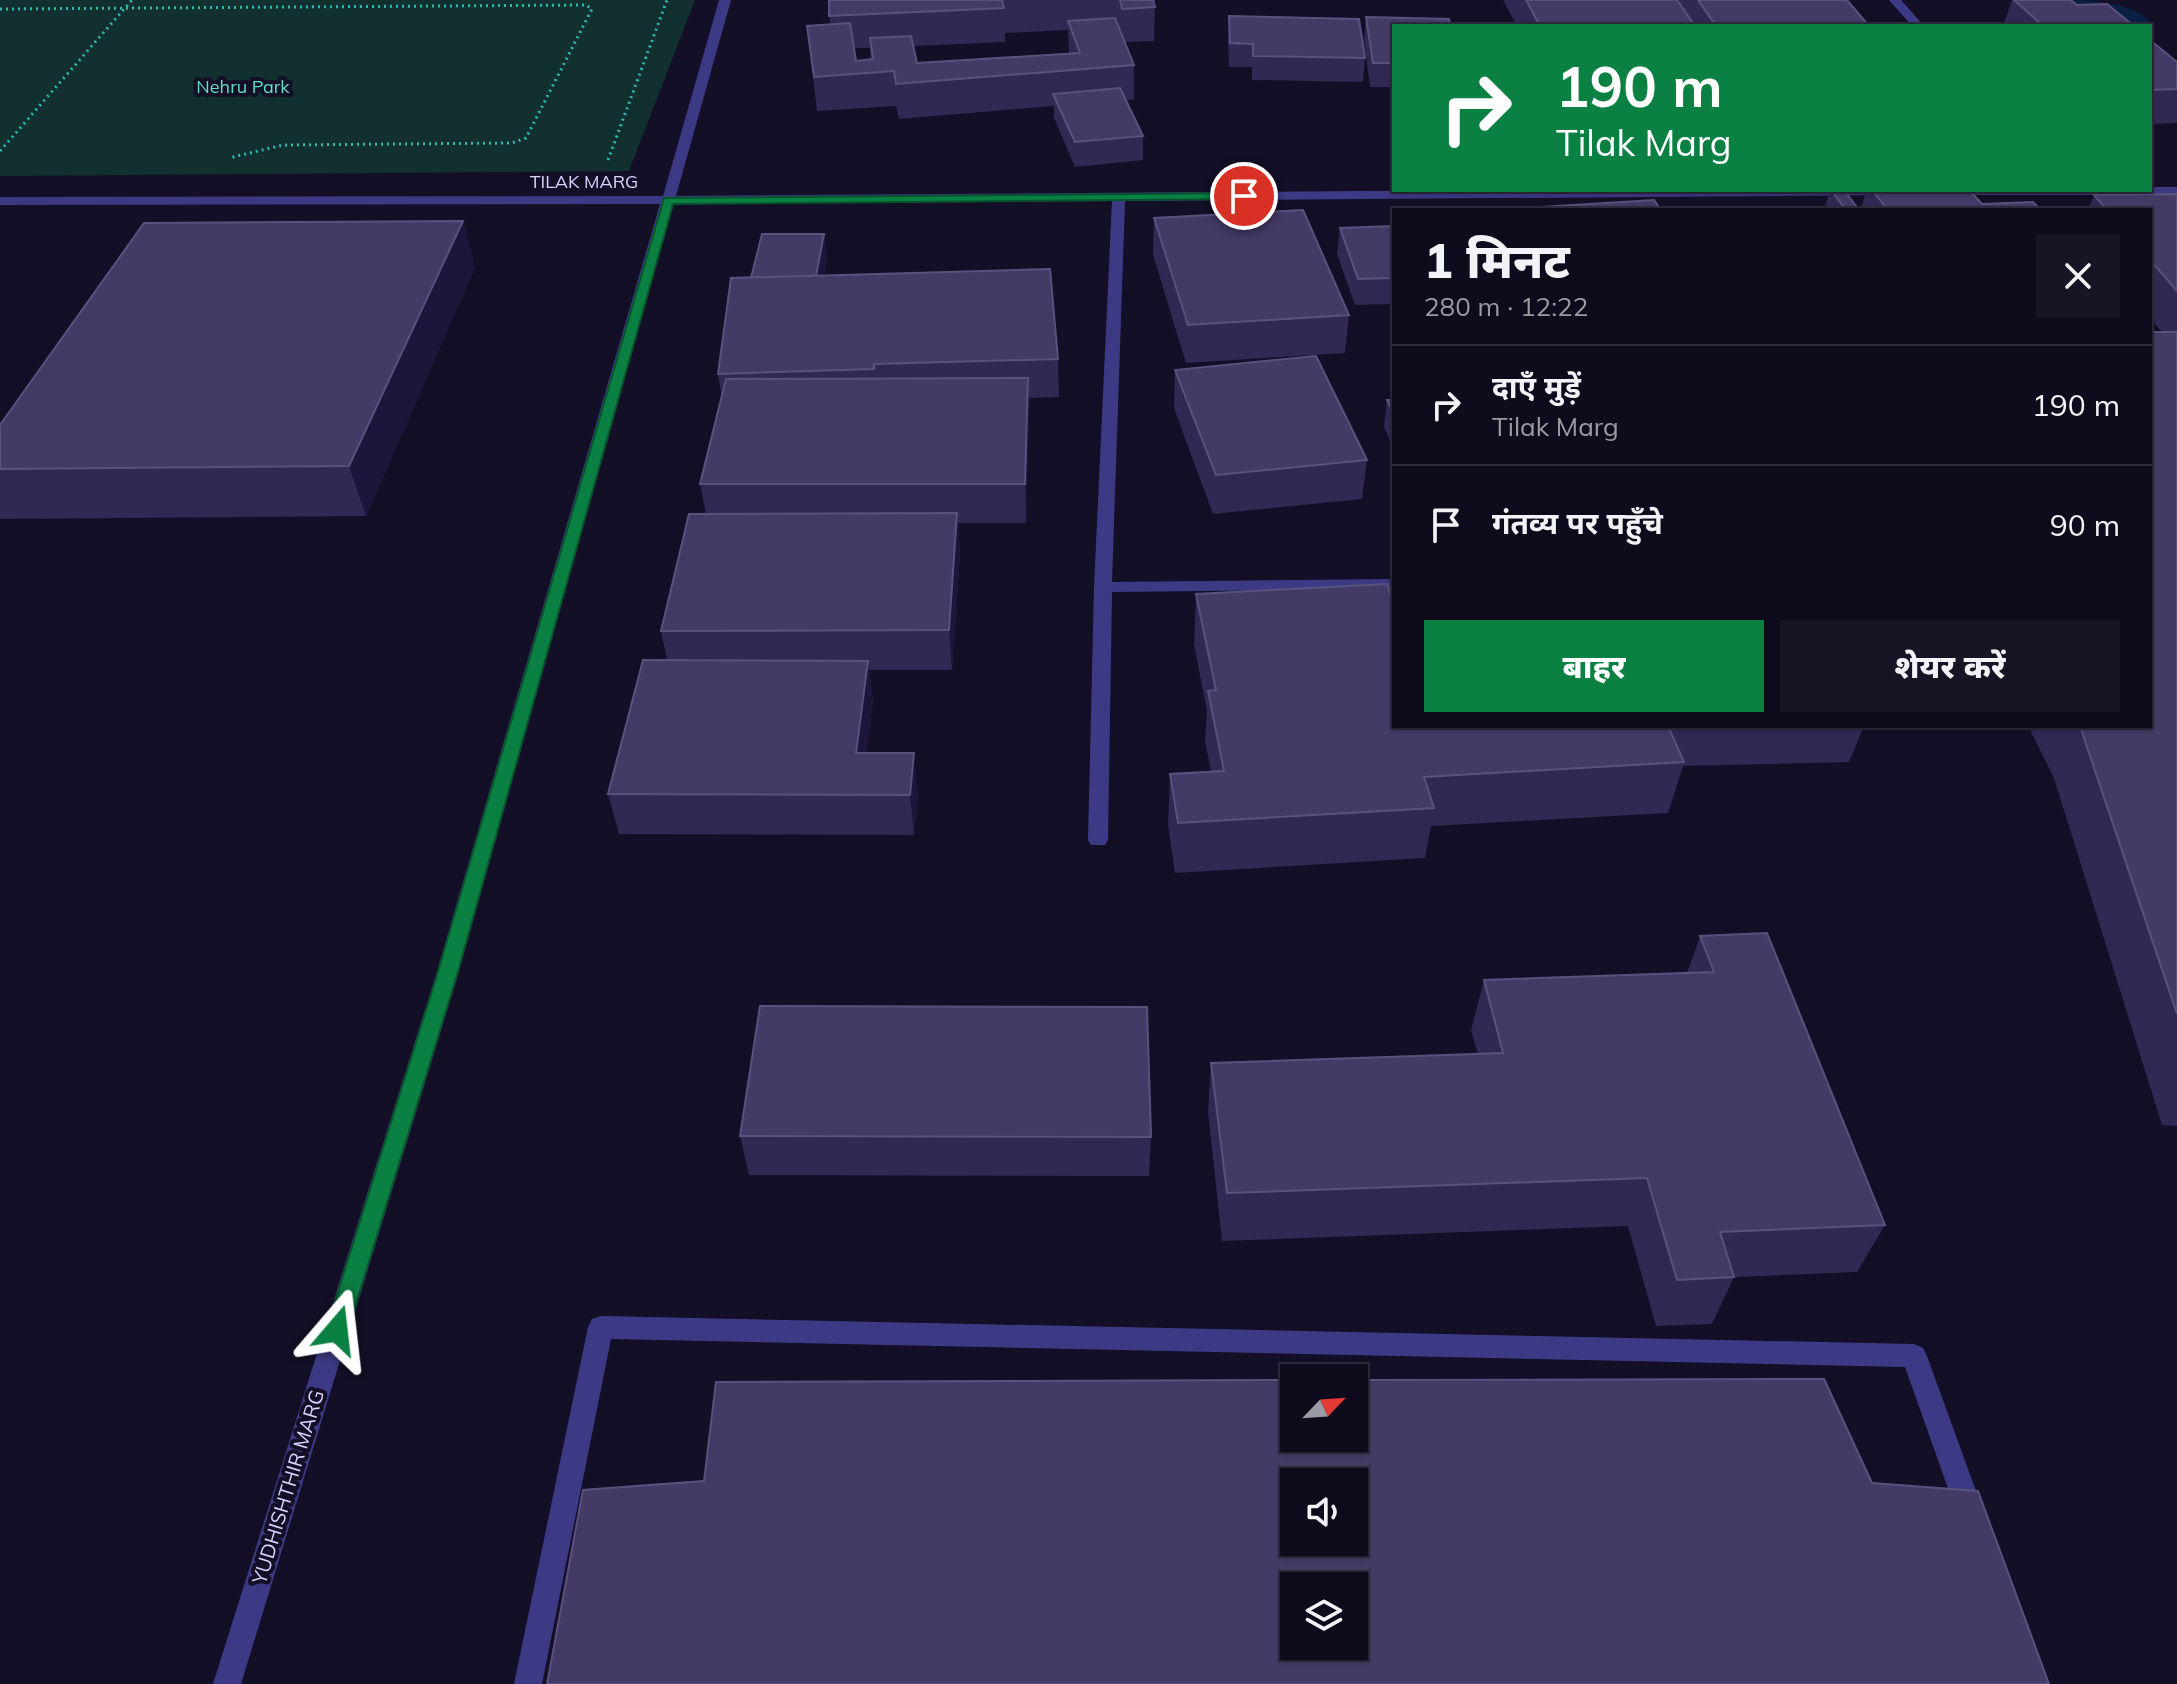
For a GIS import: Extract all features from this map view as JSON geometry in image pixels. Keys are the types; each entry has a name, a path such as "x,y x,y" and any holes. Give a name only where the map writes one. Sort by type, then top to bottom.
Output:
{"street":[{"name":"YUDHISHTHIR MARG","path":"227,1684 447,975 725,0"},
{"path":"1895,0 1916,24"},
{"path":"2152,191 2177,191"},
{"name":"TILAK MARG","path":"0,201 1772,192"},
{"path":"1098,840 1103,587 1119,197"},
{"path":"1103,587 1392,584"},
{"path":"528,1684 601,1327 1914,1356 1978,1535"}],"path":[{"path":"0,151 132,0"},
{"path":"593,200 667,0"},
{"path":"0,9 591,5 592,9 526,138 512,143 283,145 218,162"}],"green space":[{"name":"Nehru Park","path":"0,0 695,0 629,171 0,176"}],"building":[{"path":"829,0 1002,0 1004,8 829,16"},
{"path":"1120,0 1153,0 1155,7 1122,9"},
{"path":"1526,0 1677,0 1694,24 1539,24"},
{"path":"1698,0 1847,0 1867,24 1715,24"},
{"path":"2014,0 2071,0 2077,5 2107,4 2132,24 2041,24"},
{"path":"1229,16 1359,19 1365,58 1253,56 1253,44 1230,43"},
{"path":"1366,17 1449,19 1450,24 1392,24 1392,63 1373,63"},
{"path":"1115,18 1134,65 896,84 894,71 814,77 807,26 850,23 856,61 873,59 870,38 911,36 917,63 1080,53 1068,21"},
{"path":"2152,42 2177,62 2177,89 2152,90"},
{"path":"1120,88 1143,136 1075,142 1053,94"},
{"path":"1832,192 1846,192 1858,208 1844,208"},
{"path":"1874,192 1971,192 1982,204 2033,202 2039,208 1886,208"},
{"path":"2177,194 2177,291 2152,262 2152,208 2105,208 2094,195"},
{"path":"1654,200 1660,208 1523,208"},
{"path":"1303,210 1349,315 1188,325 1154,218"},
{"path":"463,221 349,466 0,469 0,425 144,223"},
{"path":"1392,226 1392,278 1358,279 1340,228"},
{"path":"762,234 824,234 816,276 751,278"},
{"path":"1050,269 1058,359 874,364 874,369 718,374 731,278"},
{"path":"2152,332 2177,332 2177,1014 2081,728 2152,728"},
{"path":"1316,356 1367,460 1216,475 1175,370"},
{"path":"1028,378 1025,484 700,484 726,379"},
{"path":"957,513 949,630 661,631 689,514"},
{"path":"1387,584 1392,600 1392,728 1669,728 1684,762 1424,777 1434,808 1178,823 1170,774 1224,771 1208,691 1216,690 1196,594"},
{"path":"643,660 868,661 856,753 914,753 910,795 608,794"},
{"path":"1767,933 1885,1225 1720,1232 1734,1277 1677,1280 1647,1178 1227,1193 1211,1063 1503,1053 1484,980 1714,972 1700,936"},
{"path":"760,1006 1147,1007 1151,1137 740,1136"},
{"path":"1824,1379 1872,1483 1978,1491 2049,1684 547,1684 583,1490 704,1481 716,1382 1280,1380 1280,1452 1368,1452 1368,1380"}],"waterway":[{"path":"2075,0 2130,24"}],"route":[{"path":"337,1330 447,975 668,200 1244,196"}]}
